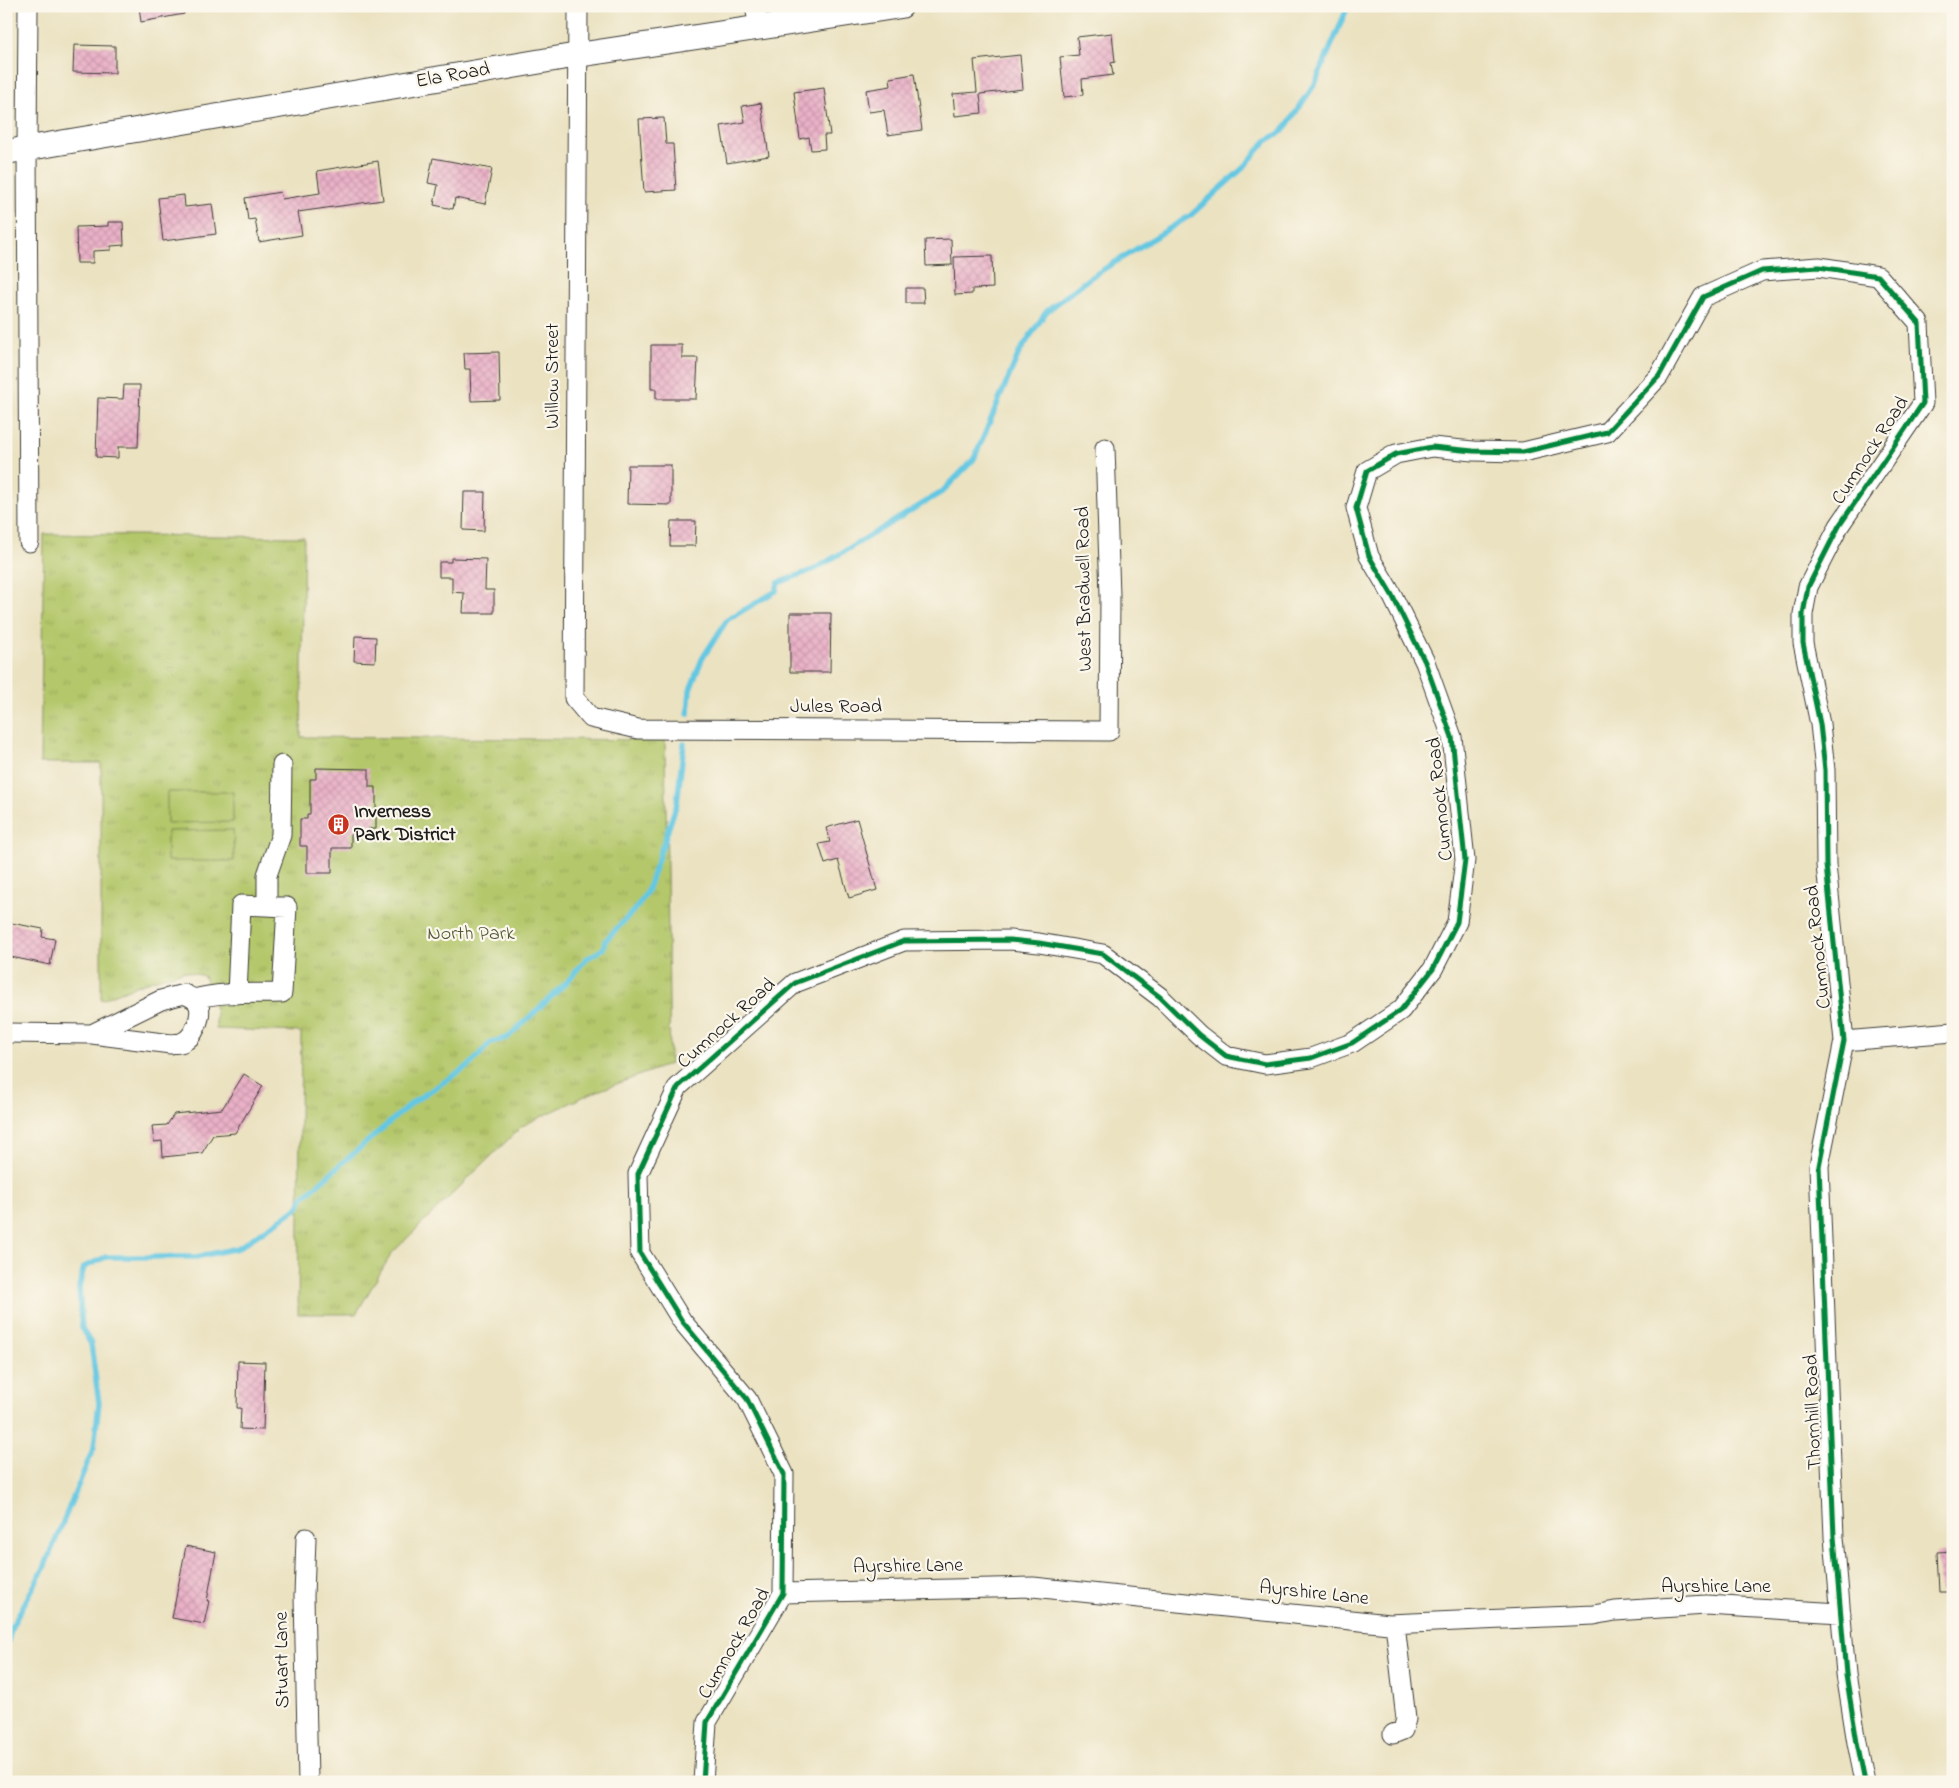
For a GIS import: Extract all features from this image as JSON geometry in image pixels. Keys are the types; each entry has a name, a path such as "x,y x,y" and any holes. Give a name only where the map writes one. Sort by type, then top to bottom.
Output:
{"main road":[{"name":"Ela Road","path":"16,150 578,55 757,17 900,6"}],"street":[{"path":"28,6 16,150 29,542"},
{"name":"Willow Street","path":"574,698 578,6"},
{"name":"Cumnock Road","path":"703,1782 707,1722 783,1592 784,1474 747,1399 682,1321 640,1253 638,1174 678,1087 795,983 904,941 1010,940 1103,954 1160,997 1199,1035 1226,1056 1266,1064 1311,1058 1352,1043 1401,1010 1433,969 1457,922 1465,860 1452,737 1425,662 1392,595 1369,556 1356,508 1367,471 1396,454 1432,447 1473,451 1522,452 1607,432 1659,376 1703,297 1762,271 1819,267 1878,276 1920,323 1923,403 1839,526 1808,588 1802,614 1804,643 1820,724 1825,770 1826,865 1844,1041"},
{"name":"West Bradwell Road","path":"1105,448 1110,596 1109,731"},
{"name":"Jules Road","path":"574,698 591,718 638,729 1109,731"},
{"path":"267,906 267,875 281,835 282,764"},
{"path":"194,998 211,994 237,994 282,993 287,907 242,905 237,994"},
{"path":"6,1033 92,1034 171,1044 183,1042 192,1033 198,1021 200,1007 194,998 184,994 161,1000 92,1034"},
{"path":"1844,1041 1953,1032"},
{"name":"Thornhill Road","path":"1844,1041 1819,1166 1834,1537 1846,1674 1865,1782"},
{"name":"Stuart Lane","path":"306,1538 304,1596 308,1782"},
{"name":"Ayrshire Lane","path":"783,1592 1034,1587 1395,1624 1594,1615 1706,1605 1841,1613"},
{"path":"1393,1734 1403,1730 1406,1719 1395,1624"}],"green space":[{"name":"North Park","path":"44,534 304,537 301,737 665,740 670,1064 587,1095 522,1126 392,1253 356,1314 298,1314 301,1032 216,1029 216,1013 204,976 184,971 143,983 101,1000 101,763 40,763"},
{"path":"167,792 233,792 233,822 167,823"},
{"path":"233,830 234,861 167,861 167,831"}],"building":[{"path":"139,6 183,6 184,14 141,22"},
{"path":"1112,33 1115,62 1111,63 1113,75 1082,79 1083,95 1064,97 1060,57 1079,55 1077,37"},
{"path":"74,45 115,46 115,73 73,72"},
{"path":"1020,55 1023,89 980,94 982,113 955,116 953,94 977,92 974,60"},
{"path":"914,74 922,130 888,135 884,110 869,112 866,90 891,86 890,78"},
{"path":"824,88 830,135 824,135 825,149 811,150 809,137 800,139 794,92"},
{"path":"761,103 769,156 727,163 721,126 745,122 742,106"},
{"path":"664,118 666,144 673,144 676,190 644,192 639,119"},
{"path":"433,158 492,169 485,204 455,198 453,209 434,205 438,185 428,183"},
{"path":"378,161 383,200 298,212 302,235 259,242 255,219 248,220 245,198 280,192 282,199 320,193 317,171"},
{"path":"184,195 185,207 212,204 216,234 163,241 158,198"},
{"path":"108,222 123,222 124,245 111,246 111,250 93,251 93,263 77,263 76,227 108,226"},
{"path":"951,239 952,265 926,266 925,240"},
{"path":"992,256 993,288 972,289 972,294 955,295 954,257"},
{"path":"906,288 923,288 924,303 906,303"},
{"path":"651,345 682,345 682,358 698,358 696,399 656,399 656,389 651,389"},
{"path":"499,352 500,400 471,401 470,369 465,369 464,353"},
{"path":"124,385 140,385 138,447 118,447 118,458 96,457 98,398 123,399"},
{"path":"628,465 671,465 671,505 627,504"},
{"path":"464,492 485,492 484,531 463,530"},
{"path":"671,521 696,521 695,546 670,546"},
{"path":"451,558 486,559 485,590 494,590 494,613 463,613 464,593 452,592 452,577 439,577 439,562 451,562"},
{"path":"790,613 831,613 830,672 790,672"},
{"path":"355,636 376,637 375,662 354,661"},
{"name":"Inverness Park District","path":"316,768 369,769 369,787 376,787 376,829 368,829 368,832 351,832 351,848 332,848 332,873 307,873 307,846 300,846 300,819 307,819 307,814 310,814 310,779 316,779"},
{"path":"857,819 877,890 849,898 838,860 825,864 819,844 830,842 826,828"},
{"path":"6,922 43,929 42,937 55,939 50,965 6,956"},
{"path":"244,1074 263,1086 235,1133 213,1135 202,1153 163,1157 162,1141 154,1142 152,1126 167,1125 174,1114 222,1109"},
{"path":"238,1361 265,1362 263,1430 240,1429 241,1408 237,1408"},
{"path":"186,1546 216,1552 204,1624 172,1618"},
{"path":"1953,1551 1953,1592 1939,1592 1937,1552"}],"waterway":[{"path":"688,714 690,690 702,659 727,620 776,591 778,583 815,569 942,492 974,459 1019,353 1046,312 1088,279 1191,215 1243,168 1266,141 1283,131 1315,84 1346,11"},
{"path":"6,1649 12,1626 44,1568 94,1447 99,1403 91,1344 82,1329 79,1287 84,1267 106,1257 196,1257 238,1248 299,1207 302,1198 413,1102 470,1065 491,1042 507,1038 566,983 586,959 603,949 605,941 638,906 647,891 677,803 684,744"}],"cycle path":[{"path":"703,1782 707,1722 783,1593 784,1474 747,1399 682,1321 640,1253 638,1174 678,1087 795,983 904,941 1010,940 1103,954 1160,997 1199,1035 1226,1056 1265,1064 1311,1058 1352,1043 1401,1010 1433,969 1457,922 1465,860 1452,737 1425,662 1392,595 1369,556 1356,508 1367,471 1396,454 1432,447 1473,451 1523,452 1607,432 1659,376 1703,297 1762,271 1819,267 1878,276 1919,323 1923,403 1839,526 1808,587 1803,614 1803,643 1820,724 1825,770 1826,865 1844,1041 1819,1166 1834,1537 1846,1674 1865,1782"}],"place":[{"name":"Inverness Park District","path":"338,824"}]}
